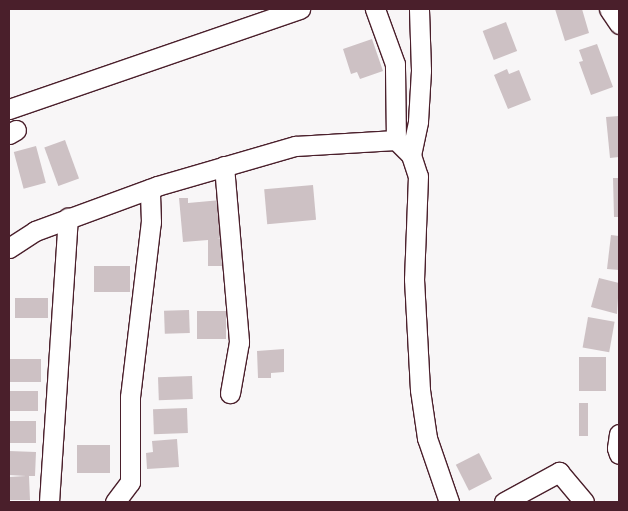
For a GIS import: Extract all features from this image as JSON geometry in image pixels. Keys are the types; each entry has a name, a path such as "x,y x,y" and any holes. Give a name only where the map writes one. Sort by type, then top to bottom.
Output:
{"street":[{"path":"9,109 300,9"},
{"path":"375,9 395,64 396,140 411,155 418,176 414,279 420,390 427,438 450,502"},
{"path":"411,155 418,121 421,70 419,9"},
{"path":"609,9 619,24"},
{"path":"9,248 34,231 68,218 150,189 294,146 396,140"},
{"path":"224,166 239,342 230,394"},
{"path":"115,502 130,482 130,397 144,296 151,222 150,189"},
{"path":"49,502 68,218"},
{"path":"619,434 617,448 619,454"},
{"path":"504,502 559,472 584,502"}],"building":[{"path":"555,9 582,9 589,33 565,41"},
{"path":"506,22 517,51 494,60 483,31"},
{"path":"372,39 383,71 360,79 357,72 351,74 343,49"},
{"path":"597,44 613,87 591,95 579,62 583,61 579,50"},
{"path":"507,69 509,74 519,70 531,100 508,109 494,75"},
{"path":"619,116 619,157 610,158 606,117"},
{"path":"65,140 79,179 58,186 44,148"},
{"path":"36,146 46,183 24,189 14,152"},
{"path":"613,178 619,178 619,217 614,217"},
{"path":"313,185 316,220 267,224 264,189"},
{"path":"179,198 188,198 188,203 221,200 224,238 217,239 224,239 224,266 208,266 208,240 183,242"},
{"path":"611,235 619,236 619,270 607,269"},
{"path":"94,266 130,266 130,292 94,292"},
{"path":"599,278 619,283 617,314 591,307"},
{"path":"15,298 48,298 48,318 15,318"},
{"path":"189,310 190,333 165,334 164,311"},
{"path":"197,311 226,311 226,339 197,339"},
{"path":"588,317 615,322 609,352 583,348"},
{"path":"284,349 284,372 271,373 271,378 258,378 257,351"},
{"path":"579,357 606,357 606,391 579,391"},
{"path":"9,359 41,359 41,382 9,382"},
{"path":"192,376 193,399 159,400 158,377"},
{"path":"9,391 38,391 38,411 9,411"},
{"path":"579,403 588,403 588,436 579,436"},
{"path":"187,408 188,433 154,434 153,409"},
{"path":"9,421 36,421 36,443 9,443"},
{"path":"177,439 179,467 147,469 146,453 153,452 152,441"},
{"path":"77,445 110,445 110,473 77,473"},
{"path":"9,451 36,452 35,476 29,476 30,500 9,500 9,477 26,476 9,475"},
{"path":"479,453 492,479 469,491 456,465"}]}
